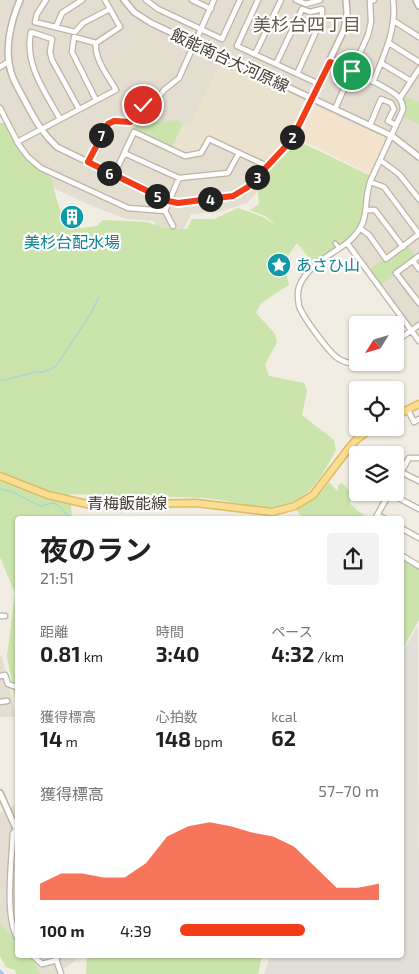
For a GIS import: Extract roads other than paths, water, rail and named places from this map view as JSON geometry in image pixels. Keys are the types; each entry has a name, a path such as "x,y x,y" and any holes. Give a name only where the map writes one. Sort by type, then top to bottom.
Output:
{"main road":[{"path":"404,412 419,404"},
{"name":"青梅飯能線","path":"0,476 60,499 91,505 190,503 272,512 295,506 313,495 348,448 362,436"}],"street":[{"path":"20,0 9,36 8,62 14,80 41,129 57,148 168,201 178,203 233,196 248,187 286,146 295,133 344,30 347,13 346,0"},
{"path":"46,0 37,14 35,22 75,32 83,23 110,9"},
{"path":"56,27 62,13 82,0"},
{"path":"96,100 72,52 74,37 96,43 120,27 105,0"},
{"name":"飯能南台大河原線","path":"124,0 141,17 194,44 392,136 419,157"},
{"path":"146,0 158,9 222,39 240,0"},
{"path":"192,0 211,8"},
{"path":"88,162 108,124 114,121 130,122 143,105 158,99 164,90 179,78 214,0"},
{"path":"258,0 237,46 319,84"},
{"path":"255,54 281,0"},
{"path":"296,0 306,4 320,0"},
{"path":"335,109 368,35 371,22 370,1 374,0"},
{"path":"373,82 394,21 393,0"},
{"path":"416,0 419,6"},
{"path":"276,64 302,9 310,12 322,9 322,18 297,74"},
{"path":"394,21 419,37"},
{"path":"60,119 31,64 29,52 31,32 52,39 50,52 52,60 79,109"},
{"path":"17,142 116,90 99,59 95,48 96,43"},
{"path":"388,43 419,62"},
{"path":"0,67 8,62"},
{"path":"330,62 352,71 400,98 404,108 370,182 365,218 361,229 347,243 314,267 302,280 298,290 300,308 315,331 337,358 349,362"},
{"path":"381,62 411,81"},
{"path":"400,98 419,69"},
{"path":"370,125 381,99 391,103 394,109 388,121 396,125"},
{"path":"0,108 17,142 28,157 46,170 128,208 165,211"},
{"path":"114,175 134,132 185,156 201,153 209,139 267,166"},
{"path":"124,153 179,178 224,175 231,170 239,153"},
{"path":"380,160 399,174 419,199"},
{"path":"173,226 165,211 179,178"},
{"path":"361,229 369,235 386,259 419,234 384,187 370,182"},
{"path":"366,210 376,210 403,247"},
{"path":"335,243 339,248"},
{"path":"347,243 419,341"},
{"path":"419,256 396,272 419,303"},
{"path":"413,261 419,269"},
{"path":"404,336 419,325"},
{"path":"408,410 414,422 419,419"},
{"path":"404,467 409,458 419,458"},
{"path":"404,474 419,481"},
{"path":"377,516 385,501"},
{"path":"404,501 419,509"},
{"path":"404,530 419,538"},
{"path":"404,557 419,566"},
{"path":"0,676 5,676 8,684 15,687"},
{"path":"0,702 7,701"},
{"path":"0,793 15,827"},
{"path":"15,832 13,833 11,887 11,922 15,932"},
{"path":"11,922 15,921"},
{"path":"34,958 42,964 56,958 61,974"}],"waterway":[{"path":"0,380 43,372 56,366 91,313 99,297"},
{"path":"0,489 12,492 40,506 53,503 58,505 68,516"}],"place":[{"name":"美杉台配水場","path":"72,217"},
{"name":"あさひ山","path":"279,265"}],"district":[{"name":"美杉台四丁目","path":"307,25"}]}
